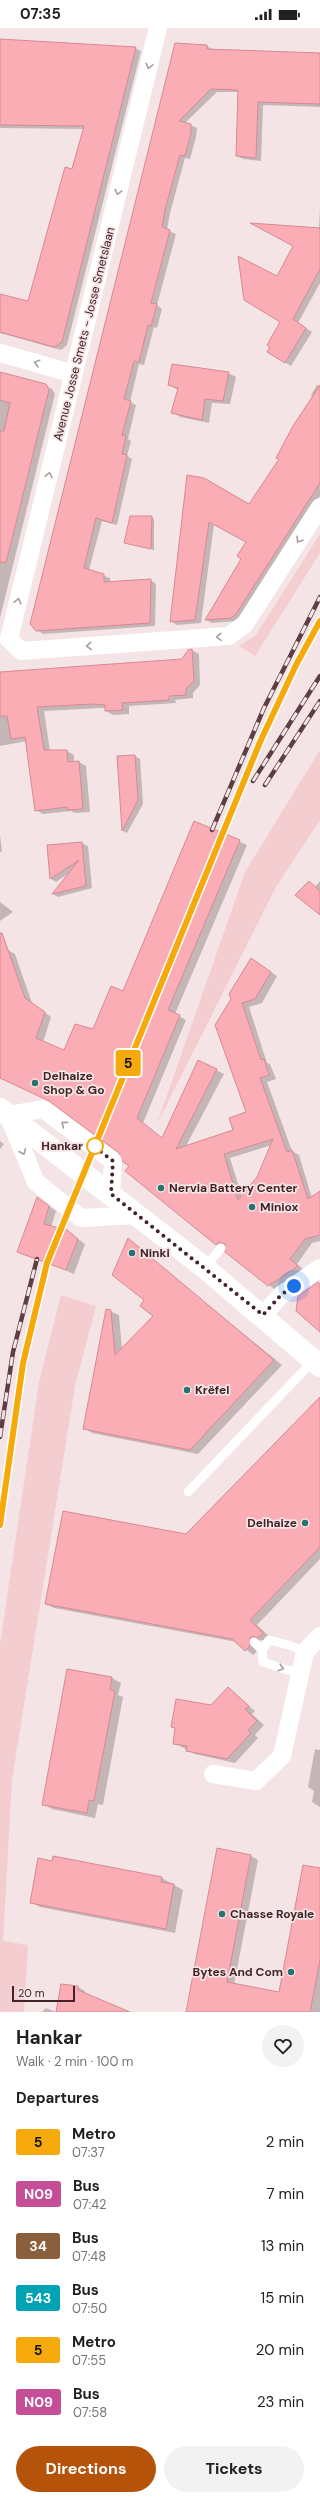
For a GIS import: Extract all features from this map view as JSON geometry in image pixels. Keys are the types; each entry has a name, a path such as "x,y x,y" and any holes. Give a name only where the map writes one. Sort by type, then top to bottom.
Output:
{"main road":[{"path":"4,1112 205,1268 263,1315 317,1363"}],"street":[{"name":"Avenue Josse Smets - Josse Smetslaan","path":"4,643 74,374 158,28"},
{"path":"0,353 74,374"},
{"path":"4,643 21,651 229,636 245,624 320,507"},
{"path":"4,1112 36,1182 75,1213 82,1218 138,1215"},
{"path":"263,1315 281,1295 320,1268"},
{"path":"213,1774 256,1781 282,1756 305,1652 320,1636"}],"lane":[{"path":"205,1268 221,1248"},
{"path":"188,1492 317,1363"},
{"path":"302,1671 287,1670 263,1662 262,1650 269,1640 292,1646 305,1652"},
{"path":"254,1642 262,1650"}],"shaded area":[{"path":"320,534 320,553 255,656 239,646 256,635"},
{"path":"320,750 320,820 276,887 157,1124 245,872"},
{"path":"61,1295 96,1306 75,1386 12,1780 3,1941 28,1945 24,2012 0,2012 0,1644 39,1382"}],"building":[{"path":"0,39 136,47 62,342 54,347 0,332 0,294 28,301 65,167 72,169 84,126 0,125"},
{"path":"175,43 207,45 207,49 320,53 320,104 258,102 256,158 236,156 238,90 211,89 179,121 191,124 191,133 185,156 180,155 165,210 162,227 170,230 151,303 157,304 151,326 148,325 139,362 134,361 124,399 131,401 122,435 126,436 122,454 127,455 112,523 96,518 84,568 104,574 104,582 151,579 150,623 36,631 30,624"},
{"path":"250,223 320,228 320,269 293,319 306,328 285,363 267,352 270,347 267,345 280,322 244,300 238,256 277,276 293,246"},
{"path":"172,364 229,372 223,401 205,399 202,420 171,413 178,388 168,385"},
{"path":"0,372 46,384 49,390 6,563 0,562 0,431 4,431 10,403 0,400"},
{"path":"320,385 320,483 236,614 231,618 205,620 241,559 237,556 246,542 209,522 195,620 170,622 187,475 204,478 249,504 279,459 276,458 293,426"},
{"path":"130,516 152,516 151,549 124,543"},
{"path":"192,649 194,681 186,689 186,695 169,696 169,700 122,703 123,710 105,711 105,705 93,704 37,707 44,750 67,750 68,762 79,761 83,809 67,810 67,807 35,811 25,737 11,739 7,716 0,716 0,672 182,659 188,650"},
{"path":"135,755 138,800 122,831 117,756"},
{"path":"194,821 240,840 168,1010 180,1015 137,1118 162,1138 198,1060 217,1069 176,1149 233,1130 229,1118 246,1112 215,1025 231,999 229,994 251,958 271,972 255,999 242,1003 261,1060 264,1059 269,1075 260,1078 287,1152 292,1150 308,1199 320,1191 320,1235 305,1239 290,1259 298,1266 268,1286 225,1252 225,1244 219,1242 216,1245 125,1171 129,1166 123,1162 119,1153 49,1101 0,1078 0,933 2,933 25,998 45,1012 36,1038 64,1050 75,1024 93,1029 111,986 123,991","holes":["273,1139 257,1177 238,1200 224,1154"]},
{"path":"82,842 86,886 52,894 79,860 50,879 47,845"},
{"path":"309,881 320,891 320,915 295,895"},
{"path":"37,1197 49,1206 44,1224 67,1230 78,1239 66,1270 17,1252"},
{"path":"128,1238 274,1360 190,1450 83,1429 106,1309 111,1310 115,1355 153,1316 140,1306 144,1300 112,1275"},
{"path":"318,1282 320,1284 320,1332 296,1311 298,1296"},
{"path":"320,1397 320,1547 250,1620 263,1633 258,1638 253,1636 250,1638 250,1646 245,1651 232,1639 45,1604 63,1511 186,1534"},
{"path":"67,1669 112,1677 110,1690 115,1691 94,1801 89,1800 87,1813 42,1805"},
{"path":"228,1687 249,1706 245,1709 257,1721 248,1730 251,1733 227,1759 186,1751 187,1746 173,1744 175,1728 171,1727 176,1699 211,1705"},
{"name":"Chasse Royale","path":"217,1848 251,1855 227,1982 279,1992 303,1865 320,1868 320,1960 310,2012 186,2012"},
{"path":"53,1856 162,1877 161,1882 174,1884 166,1929 30,1903 38,1858 52,1861"},
{"path":"61,1984 78,1986 78,1990 130,2012 56,2012"}],"railway":[{"path":"212,830 264,708 320,597"},
{"path":"222,834 274,711 320,621"},
{"path":"253,781 320,676"},
{"path":"265,785 320,701"},
{"path":"0,1437 13,1352 37,1259"},
{"path":"0,1525 13,1426 24,1361 47,1263"}],"metro line":[{"name":"5","path":"0,1525 12,1427 23,1363 31,1323 47,1263 260,742 296,665 320,621"}],"place":[{"name":"Delhaize Shop & Go","path":"35,1083"},
{"name":"Hankar","path":"95,1146"},
{"name":"Nervia Battery Center","path":"161,1188"},
{"name":"Miniox","path":"252,1207"},
{"name":"Ninki","path":"132,1253"},
{"name":"Krëfel","path":"187,1390"},
{"name":"Delhaize","path":"305,1523"},
{"name":"Chasse Royale","path":"222,1914"},
{"name":"Bytes And Com","path":"291,1972"}],"route":[{"path":"95,1146 92,1145 113,1161 111,1194 263,1315 281,1295 294,1286"}]}
